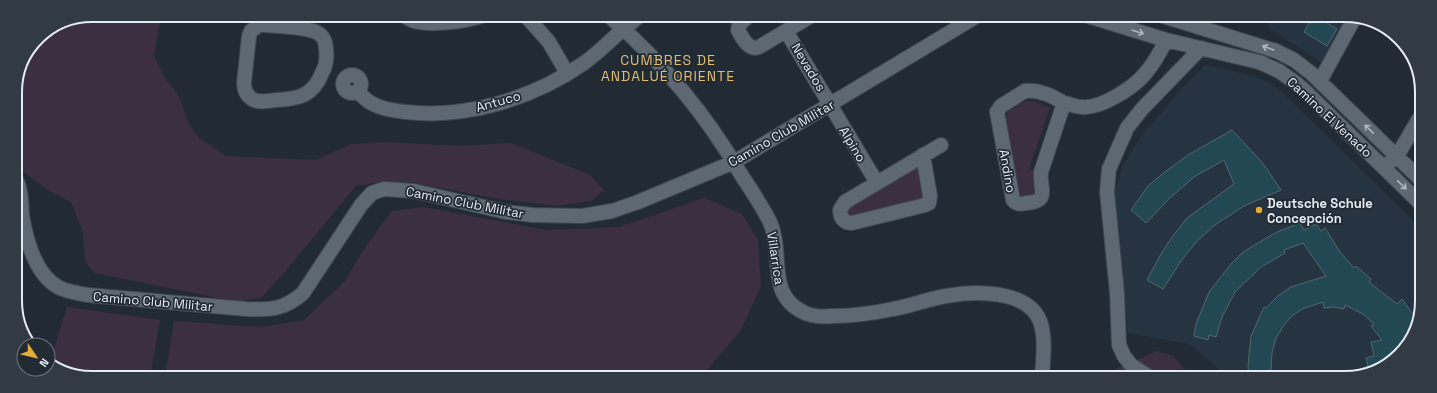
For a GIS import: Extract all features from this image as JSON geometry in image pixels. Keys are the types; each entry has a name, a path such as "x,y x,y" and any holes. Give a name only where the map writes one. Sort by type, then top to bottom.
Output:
{"street":[{"path":"413,22 446,22"},
{"path":"531,22 549,42 567,73"},
{"name":"Villarrica","path":"616,22 659,63 691,99 721,141 770,223 776,240 780,286 785,296 799,310 811,315 841,316 894,309 955,294 991,294 1017,298 1030,306 1040,321 1043,338 1042,371"},
{"name":"Antuco","path":"324,70 344,81 350,75 358,77 361,84 358,91 368,102 382,108 418,113 442,113 474,108 515,97 551,82 597,53 632,22"},
{"name":"Nevados","path":"742,22 739,25 738,30 752,48 759,47 800,22"},
{"name":"Camino Club Militar","path":"22,199 22,212 26,235 34,259 50,281 66,290 88,295 261,310 281,307 292,302 303,293 360,205 372,193 384,189 414,191 506,212 533,215 582,216 612,211 638,202 734,162 967,22"},
{"name":"Camino El Venado","path":"1108,22 1166,40 1259,62 1269,66 1288,77 1304,90 1415,197"},
{"name":"Camino El Venado","path":"1182,22 1276,51 1302,65 1415,174"},
{"path":"1320,81 1352,22"},
{"path":"259,25 264,25 318,33 324,40 326,46 324,70 317,85 309,93 304,95 272,101 258,101 250,98 245,92 244,83 249,36 251,31 259,25"},
{"name":"Nevados","path":"786,30 831,104"},
{"name":"Andino","path":"1064,103 1041,172 1040,178 1042,196 1036,202 1016,203 1013,200 998,110 1001,106 1021,93 1029,91 1052,97 1064,103 1082,107 1096,106 1126,90 1142,77 1159,55 1166,40"},
{"path":"1140,371 1131,365 1124,356 1119,345 1117,292 1107,192 1109,169 1127,128 1142,109 1201,48"},
{"name":"Alpino","path":"831,104 844,130 877,183"},
{"path":"1384,167 1397,156 1415,125"},
{"path":"923,155 930,196 929,203 852,223 843,221 840,210 843,204 923,155 941,145"}],"shaded area":[{"path":"160,22 154,56 165,78 179,96 189,124 199,138 226,156 316,160 351,144 386,142 459,146 511,143 590,175 604,190 591,201 557,206 493,198 409,182 382,182 356,186 262,297 238,302 95,273 85,262 83,232 71,202 48,190 22,170 22,87 27,65 34,53 42,42 53,34 65,27 78,23"},
{"path":"1271,22 1339,22 1343,25 1322,63 1268,28"},
{"name":"Deutsche Schule Concepción","path":"1206,65 1254,76 1270,83 1282,92 1415,222 1414,315 1406,336 1401,344 1391,354 1372,366 1350,371 1218,371 1216,366 1189,344 1128,333 1119,249 1115,192 1123,166 1139,139 1181,89"},
{"path":"1033,101 1050,108 1029,169 1035,170 1034,194 1030,197 1022,197 1018,192 1006,118 1008,111 1024,102"},
{"path":"914,167 918,169 922,197 919,200 853,217 848,215 846,211 858,198 862,200 903,177 901,172"},
{"path":"704,198 742,214 758,240 761,286 741,330 706,371 166,371 174,321 261,327 304,320 344,282 366,246 392,211 423,207 547,230 619,227"},
{"path":"67,307 160,320 151,371 78,370 56,361 56,343"},
{"path":"1157,351 1173,356 1186,371 1115,371 1116,369"}],"building":[{"path":"1310,22 1327,22 1337,29 1327,46 1304,32"},
{"path":"1232,130 1262,162 1281,190 1244,206 1215,225 1197,241 1181,261 1163,289 1147,280 1172,237 1187,218 1234,184 1224,160 1194,177 1169,199 1146,223 1131,210 1148,186 1166,171 1188,155"},
{"path":"1300,223 1304,230 1316,224 1321,231 1325,228 1340,252 1354,268 1356,266 1371,279 1369,282 1397,304 1402,299 1414,315 1406,336 1401,344 1380,362 1368,367 1366,358 1374,356 1371,342 1382,340 1371,326 1374,324 1363,314 1345,305 1344,309 1334,307 1324,308 1323,302 1302,309 1292,316 1284,325 1276,338 1272,353 1271,370 1248,371 1251,336 1264,307 1266,308 1279,295 1291,287 1326,276 1303,243 1284,250 1285,253 1261,267 1235,292 1222,317 1216,337 1209,335 1208,340 1194,336 1196,324 1209,292 1231,264 1242,253 1277,232"}],"place":[{"name":"Deutsche Schule Concepción","path":"1259,210"}],"district":[{"name":"CUMBRES DE ANDALUÉ ORIENTE","path":"668,68"}]}
